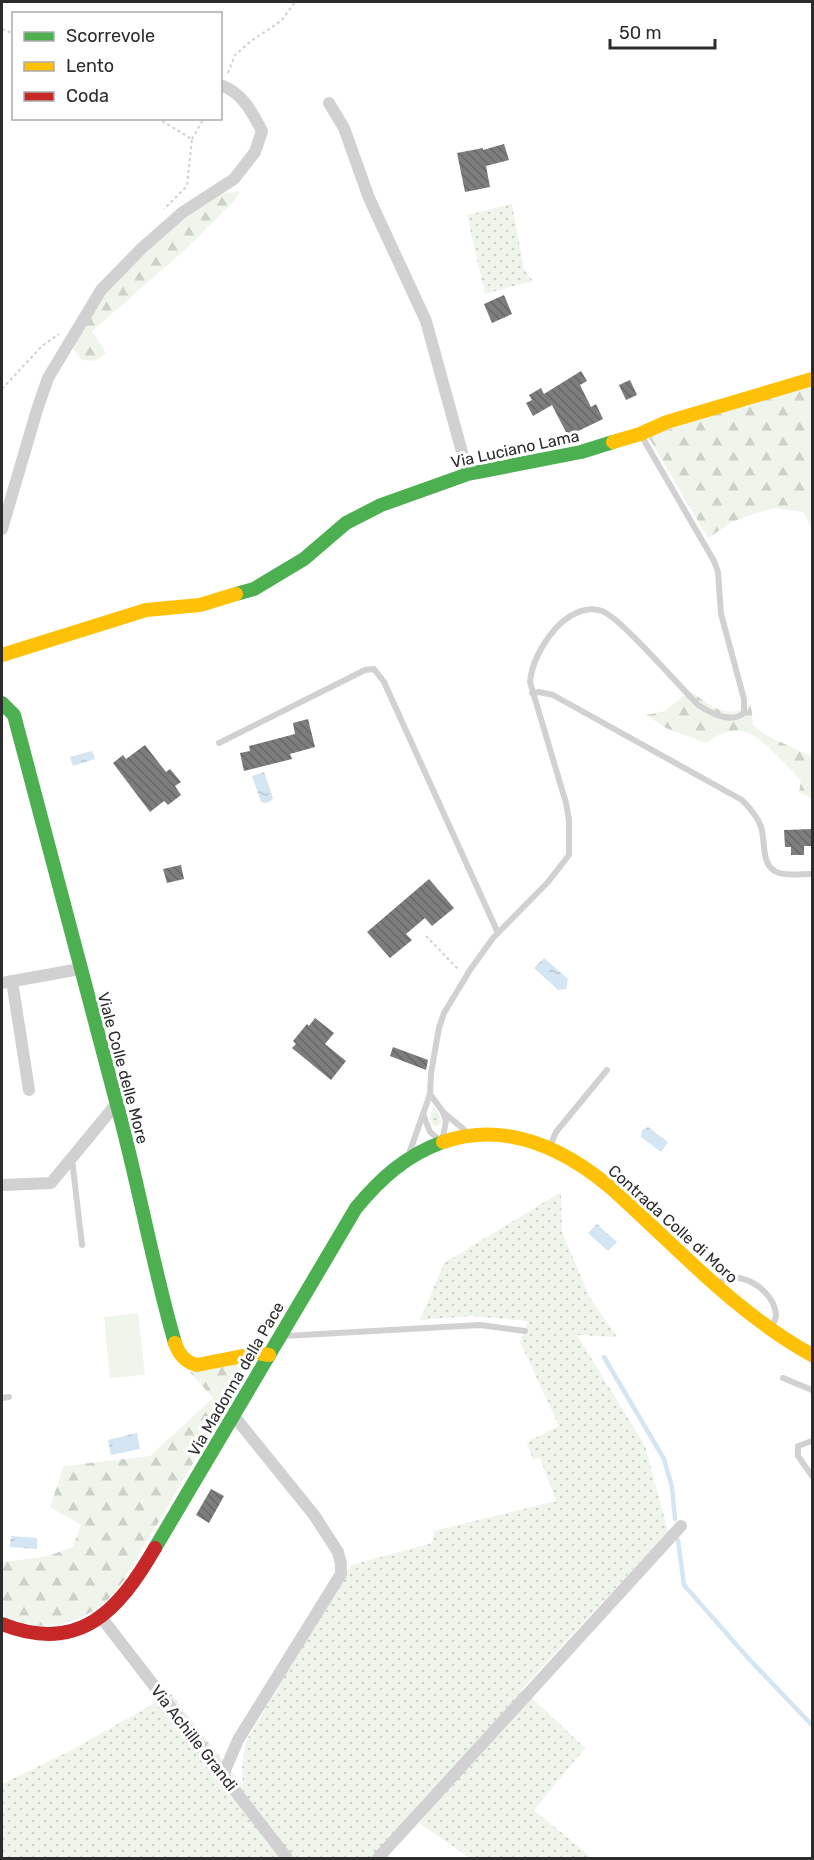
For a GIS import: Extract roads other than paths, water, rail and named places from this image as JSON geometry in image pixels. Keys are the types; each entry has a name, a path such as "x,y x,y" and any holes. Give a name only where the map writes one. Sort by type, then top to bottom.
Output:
{"street":[{"path":"2,529 48,378 101,290 142,248 183,212 234,179 255,152 262,131 246,102 231,89 223,86"},
{"path":"329,103 344,128 369,198 426,321 468,474"},
{"name":"Via Luciano Lama","path":"2,654 146,610 200,605 254,589 304,560 346,523 381,505 468,474 581,452 640,434 667,422 813,379"},
{"name":"Viale Colle delle More","path":"2,703 14,715 117,1103 161,1293 178,1352 189,1363 197,1365 258,1353 269,1355"},
{"path":"29,1090 7,982 80,969"},
{"path":"2,1185 51,1183 117,1103"},
{"name":"Via Madonna della Pace","path":"2,1624 20,1631 49,1634 82,1627 101,1617 128,1589 234,1416 356,1208 377,1183 406,1159 442,1142 472,1136 502,1136"},
{"name":"Contrada Colle di Moro","path":"502,1136 550,1147 570,1158 612,1188 716,1285 770,1331 813,1355"},
{"path":"223,1775 238,1740 341,1574 338,1552 314,1515 234,1416"},
{"path":"378,1858 681,1526"},
{"name":"Via Achille Grandi","path":"101,1617 288,1858"}],"lane":[{"path":"406,1159 414,1144 430,1094 431,1073 444,1013 466,975 498,933 548,882 569,855 569,820 566,803 530,682 534,665 549,636 568,617 588,609 601,611 612,617 698,705 713,714 728,718 738,718 744,713 744,699 721,614 719,582 714,561 640,434"},
{"path":"219,742 365,670 374,669 384,682 498,933"},
{"path":"532,693 553,695 742,800 750,808 762,828 766,858 773,870 782,874 813,874"},
{"path":"550,1147 556,1132 607,1070"},
{"path":"430,1094 443,1112 472,1136"},
{"path":"423,1114 424,1122 430,1132 442,1142 446,1121 443,1112"},
{"path":"72,1157 81,1245"},
{"path":"716,1285 721,1280 730,1278 742,1278 754,1282 775,1306 777,1317 770,1331"},
{"path":"280,1336 480,1325 525,1331"},
{"path":"783,1378 813,1390"},
{"path":"813,1441 798,1446 798,1456 813,1476"}],"water":[{"path":"92,751 95,759 73,766 70,757"},
{"path":"264,772 273,798 266,803 261,802 252,776"},
{"path":"544,958 568,979 566,989 558,990 534,968"},
{"path":"648,1127 668,1142 661,1152 641,1137 642,1130"},
{"path":"597,1224 617,1242 608,1251 588,1233"},
{"path":"137,1433 140,1449 111,1455 108,1440"},
{"path":"11,1536 37,1538 37,1549 10,1547"}],"waterway":[{"path":"604,1357 664,1459 672,1487 675,1519"},
{"path":"678,1540 684,1585 749,1659 812,1725"}]}
